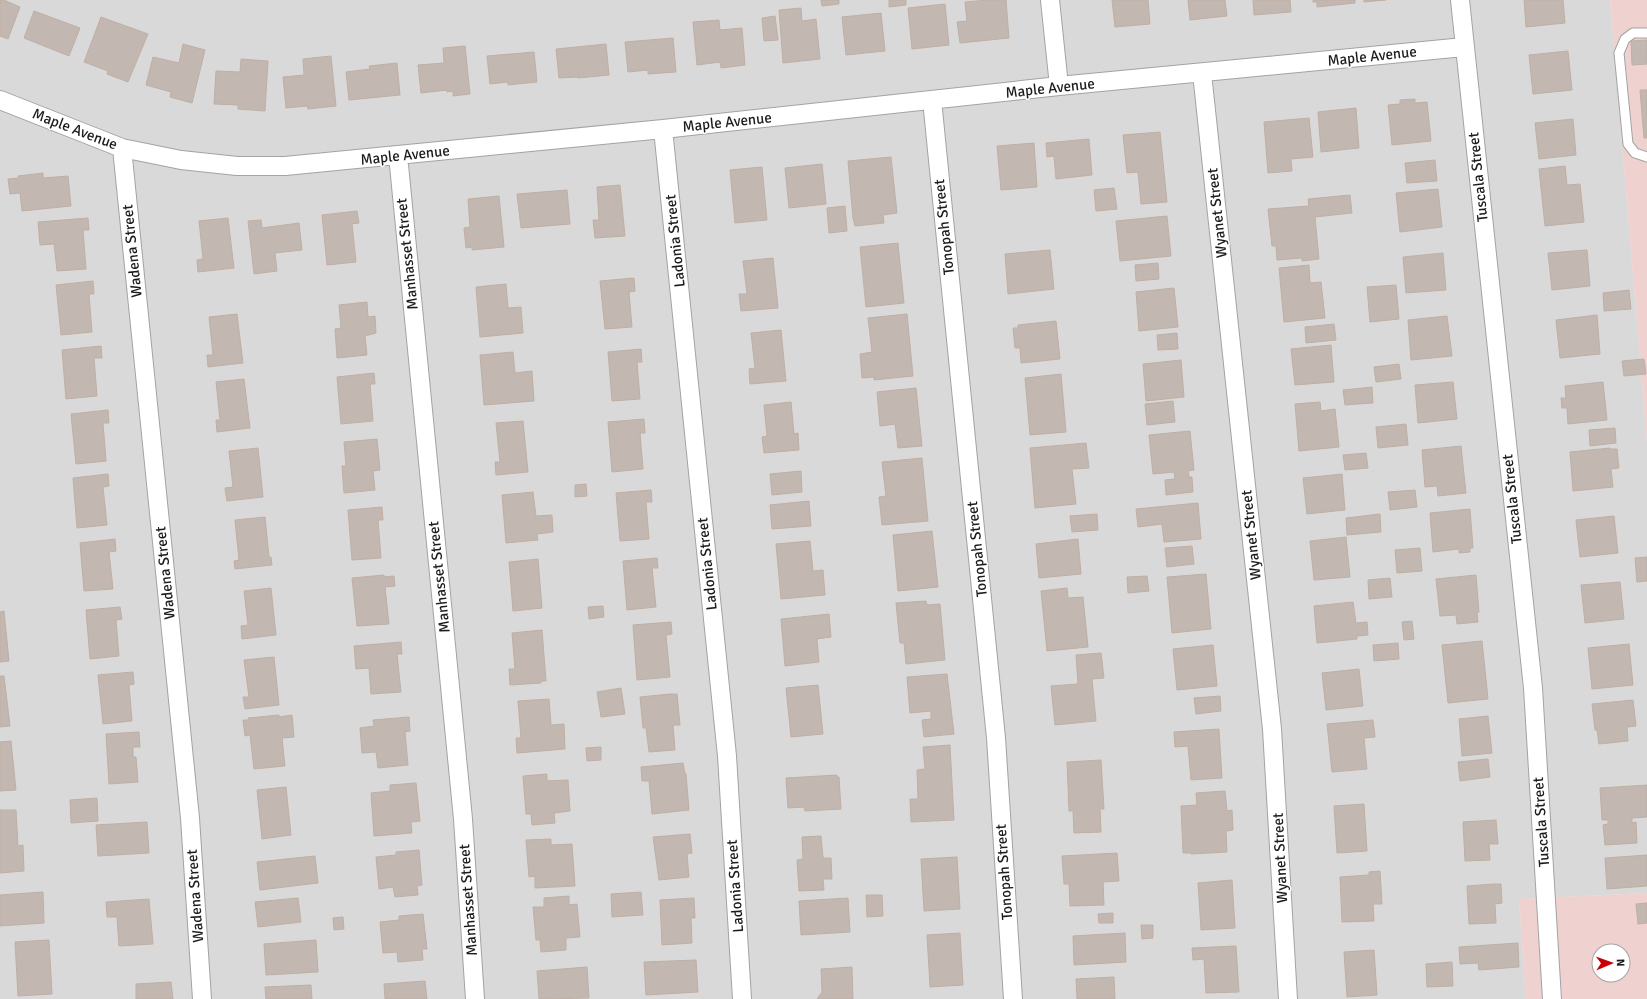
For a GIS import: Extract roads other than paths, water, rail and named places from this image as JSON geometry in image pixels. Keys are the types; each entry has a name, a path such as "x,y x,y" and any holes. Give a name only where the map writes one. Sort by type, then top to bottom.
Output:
{"street":[{"path":"1050,0 1059,86"},
{"name":"Tuscala Street","path":"1460,0 1532,688 1552,999"},
{"name":"Maple Avenue","path":"0,100 122,148 181,160 237,166 285,166 663,129 1059,86 1464,46"},
{"name":"Wyanet Street","path":"1202,73 1272,729 1288,999"},
{"name":"Tonopah Street","path":"932,100 996,738 1013,999"},
{"name":"Ladonia Street","path":"663,129 727,756 742,999"},
{"name":"Wadena Street","path":"122,148 190,818 202,999"},
{"name":"Manhasset Street","path":"398,155 463,819 475,999"}],"lane":[{"path":"1647,33 1634,33 1625,38 1619,53 1628,144 1634,153 1647,157"}]}
